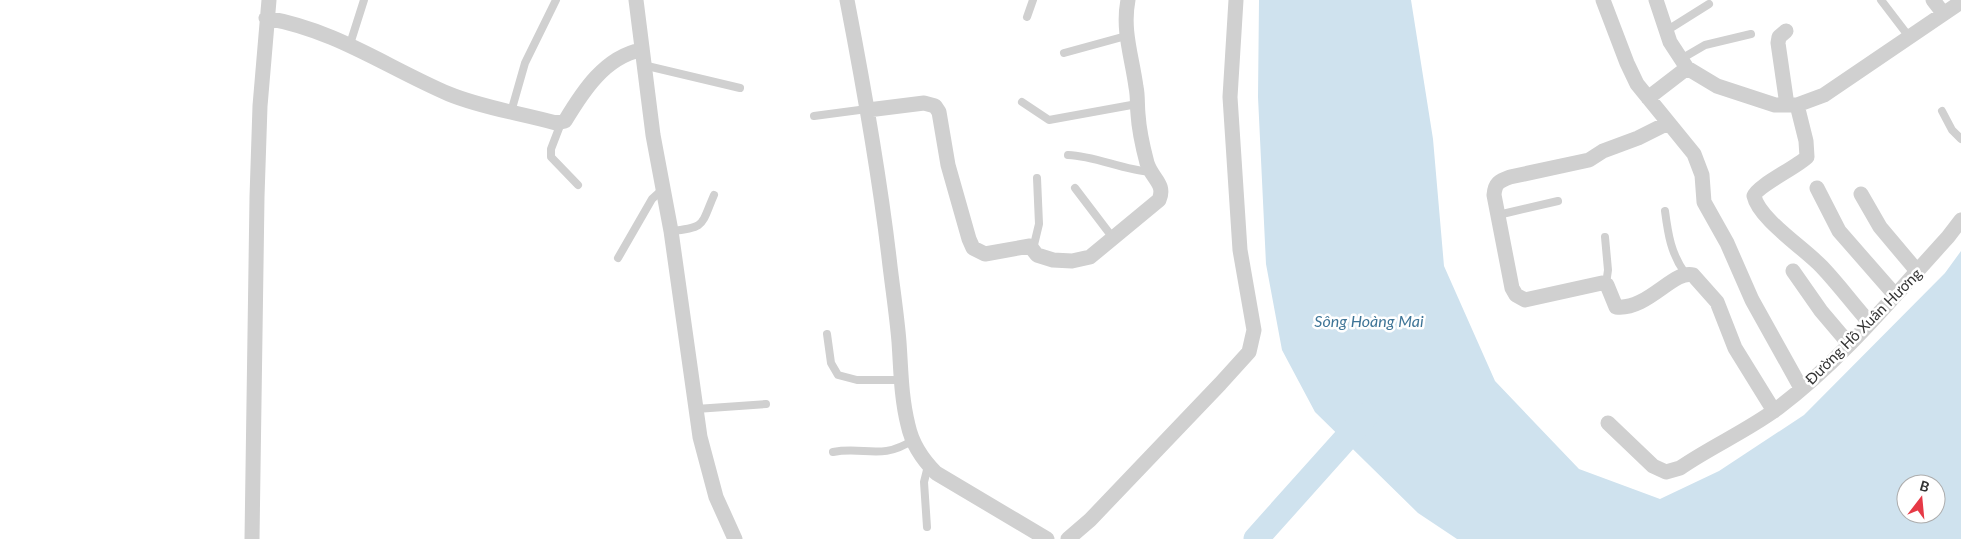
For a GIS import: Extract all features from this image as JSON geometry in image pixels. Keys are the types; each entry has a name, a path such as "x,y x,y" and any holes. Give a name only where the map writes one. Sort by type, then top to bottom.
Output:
{"street":[{"path":"252,539 257,197 260,106 268,0"},
{"path":"636,0 642,57 671,231 700,437 716,496 735,539"},
{"path":"847,0 867,109 890,264 899,343 900,380 908,426 913,440 928,466 956,486 1047,539"},
{"path":"867,109 924,103 935,106 939,112 948,165 973,248 985,254 1025,246 1034,248 1037,255 1042,258 1072,260 1090,257 1159,200 1162,188 1151,172 1138,117 1136,87 1126,36 1125,22 1128,0"},
{"path":"1068,539 1090,520 1220,384 1248,352 1254,330 1240,250 1230,98 1236,0"},
{"path":"1603,0 1637,84 1694,154 1702,175 1704,202 1727,244 1752,300 1801,388"},
{"path":"1656,0 1666,31 1684,64 1717,86 1758,100 1792,105 1824,95 1961,2"},
{"path":"1933,0 1943,13"},
{"path":"266,18 312,28 350,44 450,94 470,102 561,123 565,121 592,82 612,63 622,55 642,57"},
{"path":"1786,32 1779,37 1778,43 1792,105 1806,141 1807,157 1758,189 1754,196 1756,204 1766,216 1822,267 1870,322"},
{"path":"1648,98 1684,64"},
{"path":"1668,123 1638,138 1603,151 1589,160 1510,177 1498,182 1494,195 1512,288 1525,300 1606,284 1616,307 1629,307 1654,295 1685,273 1697,278 1717,302 1735,348 1774,411"},
{"path":"1817,188 1838,231 1895,295"},
{"path":"1861,194 1880,228 1917,271"},
{"name":"Đường Hồ Xuân Hương","path":"1608,423 1653,466 1666,472 1680,468 1774,411 1801,388 1870,322 1961,220"},
{"path":"1793,271 1821,311 1849,344"}],"lane":[{"path":"350,44 364,0"},
{"path":"511,112 525,63 556,0"},
{"path":"1027,18 1033,0"},
{"path":"1881,0 1910,38"},
{"path":"1666,31 1709,4"},
{"path":"1684,64 1705,45 1730,37 1751,34"},
{"path":"1064,53 1126,36"},
{"path":"642,57 740,88"},
{"path":"1022,102 1049,120 1137,104"},
{"path":"814,116 867,109"},
{"path":"1942,112 1952,130 1961,139"},
{"path":"561,123 551,149 551,156 578,185"},
{"path":"1068,155 1079,155 1137,171 1151,172"},
{"path":"1034,248 1039,224 1036,178"},
{"path":"1076,188 1113,238"},
{"path":"618,258 652,199 664,189"},
{"path":"671,231 698,226 703,222 714,195"},
{"path":"1498,215 1558,201"},
{"path":"1665,211 1670,241 1676,261 1685,273"},
{"path":"1605,237 1608,270 1606,284"},
{"path":"827,334 831,362 838,375 857,380 900,380"},
{"path":"696,409 766,404"},
{"path":"832,452 844,450 882,453 902,448 913,440"},
{"path":"927,526 924,482 928,466"}],"water":[{"name":"Sông Hoàng Mai","path":"1259,0 1411,0 1433,139 1444,266 1495,381 1579,469 1660,499 1719,471 1804,415 1945,273 1961,251 1961,539 1457,539 1418,513 1315,412 1282,350 1266,264 1258,97"}],"waterway":[{"path":"1256,539 1367,415"}]}
